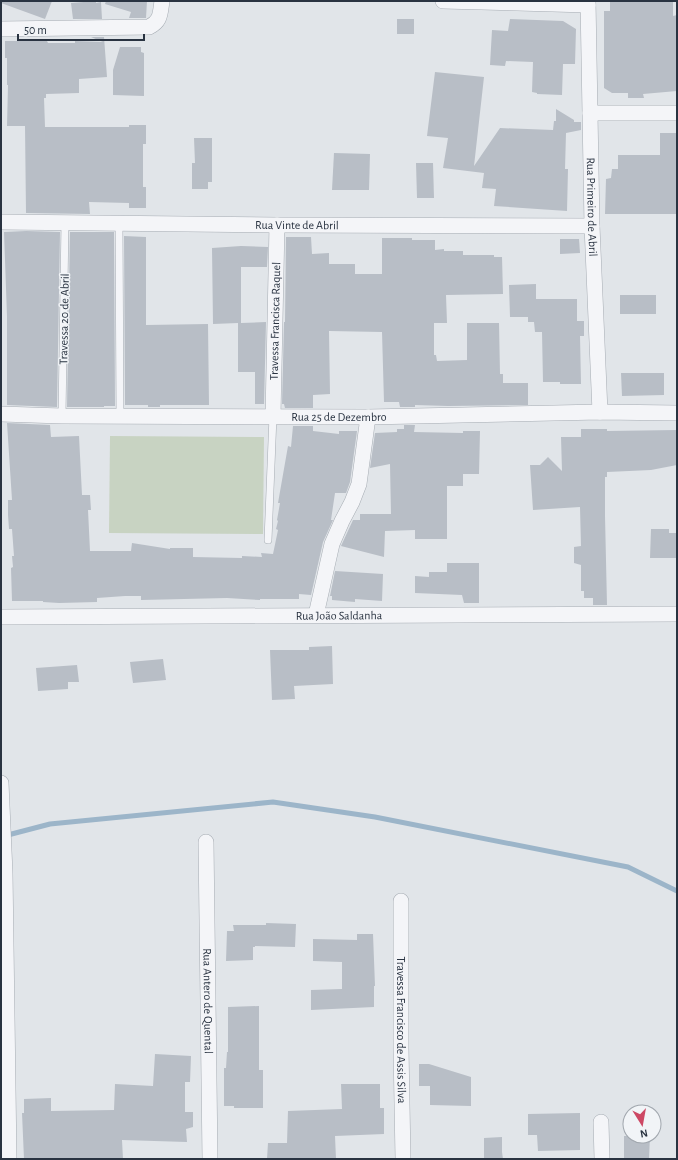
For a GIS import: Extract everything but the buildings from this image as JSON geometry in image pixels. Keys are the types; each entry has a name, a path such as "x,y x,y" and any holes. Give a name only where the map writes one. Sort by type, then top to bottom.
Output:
{"street":[{"path":"1,29 148,28 156,24 159,19 162,1"},
{"path":"443,1 588,3"},
{"name":"Rua Primeiro de Abril","path":"588,3 592,226 600,412"},
{"path":"590,113 677,113"},
{"name":"Rua Vinte de Abril","path":"1,222 592,226"},
{"name":"Travessa Francisca Raquel","path":"273,416 277,225"},
{"name":"Rua 25 de Dezembro","path":"1,414 62,416 368,417 600,412 677,413"},
{"path":"316,615 332,544 359,484 368,417"},
{"name":"Rua João Saldanha","path":"1,617 677,614"},
{"path":"1,783 5,873 9,1159"},
{"name":"Rua Antero de Quental","path":"206,842 210,1159"},
{"name":"Travessa Francisco de Assis Silva","path":"401,900 403,1159"},
{"path":"601,1122 602,1159"}],"lane":[{"name":"Travessa 20 de Abril","path":"62,416 65,222"},
{"path":"119,223 120,416"},
{"path":"268,540 273,416"}],"green space":[{"path":"110,436 264,437 263,534 109,533"}],"waterway":[{"path":"4,836 50,824 273,802 375,817 628,867 677,891"}]}
